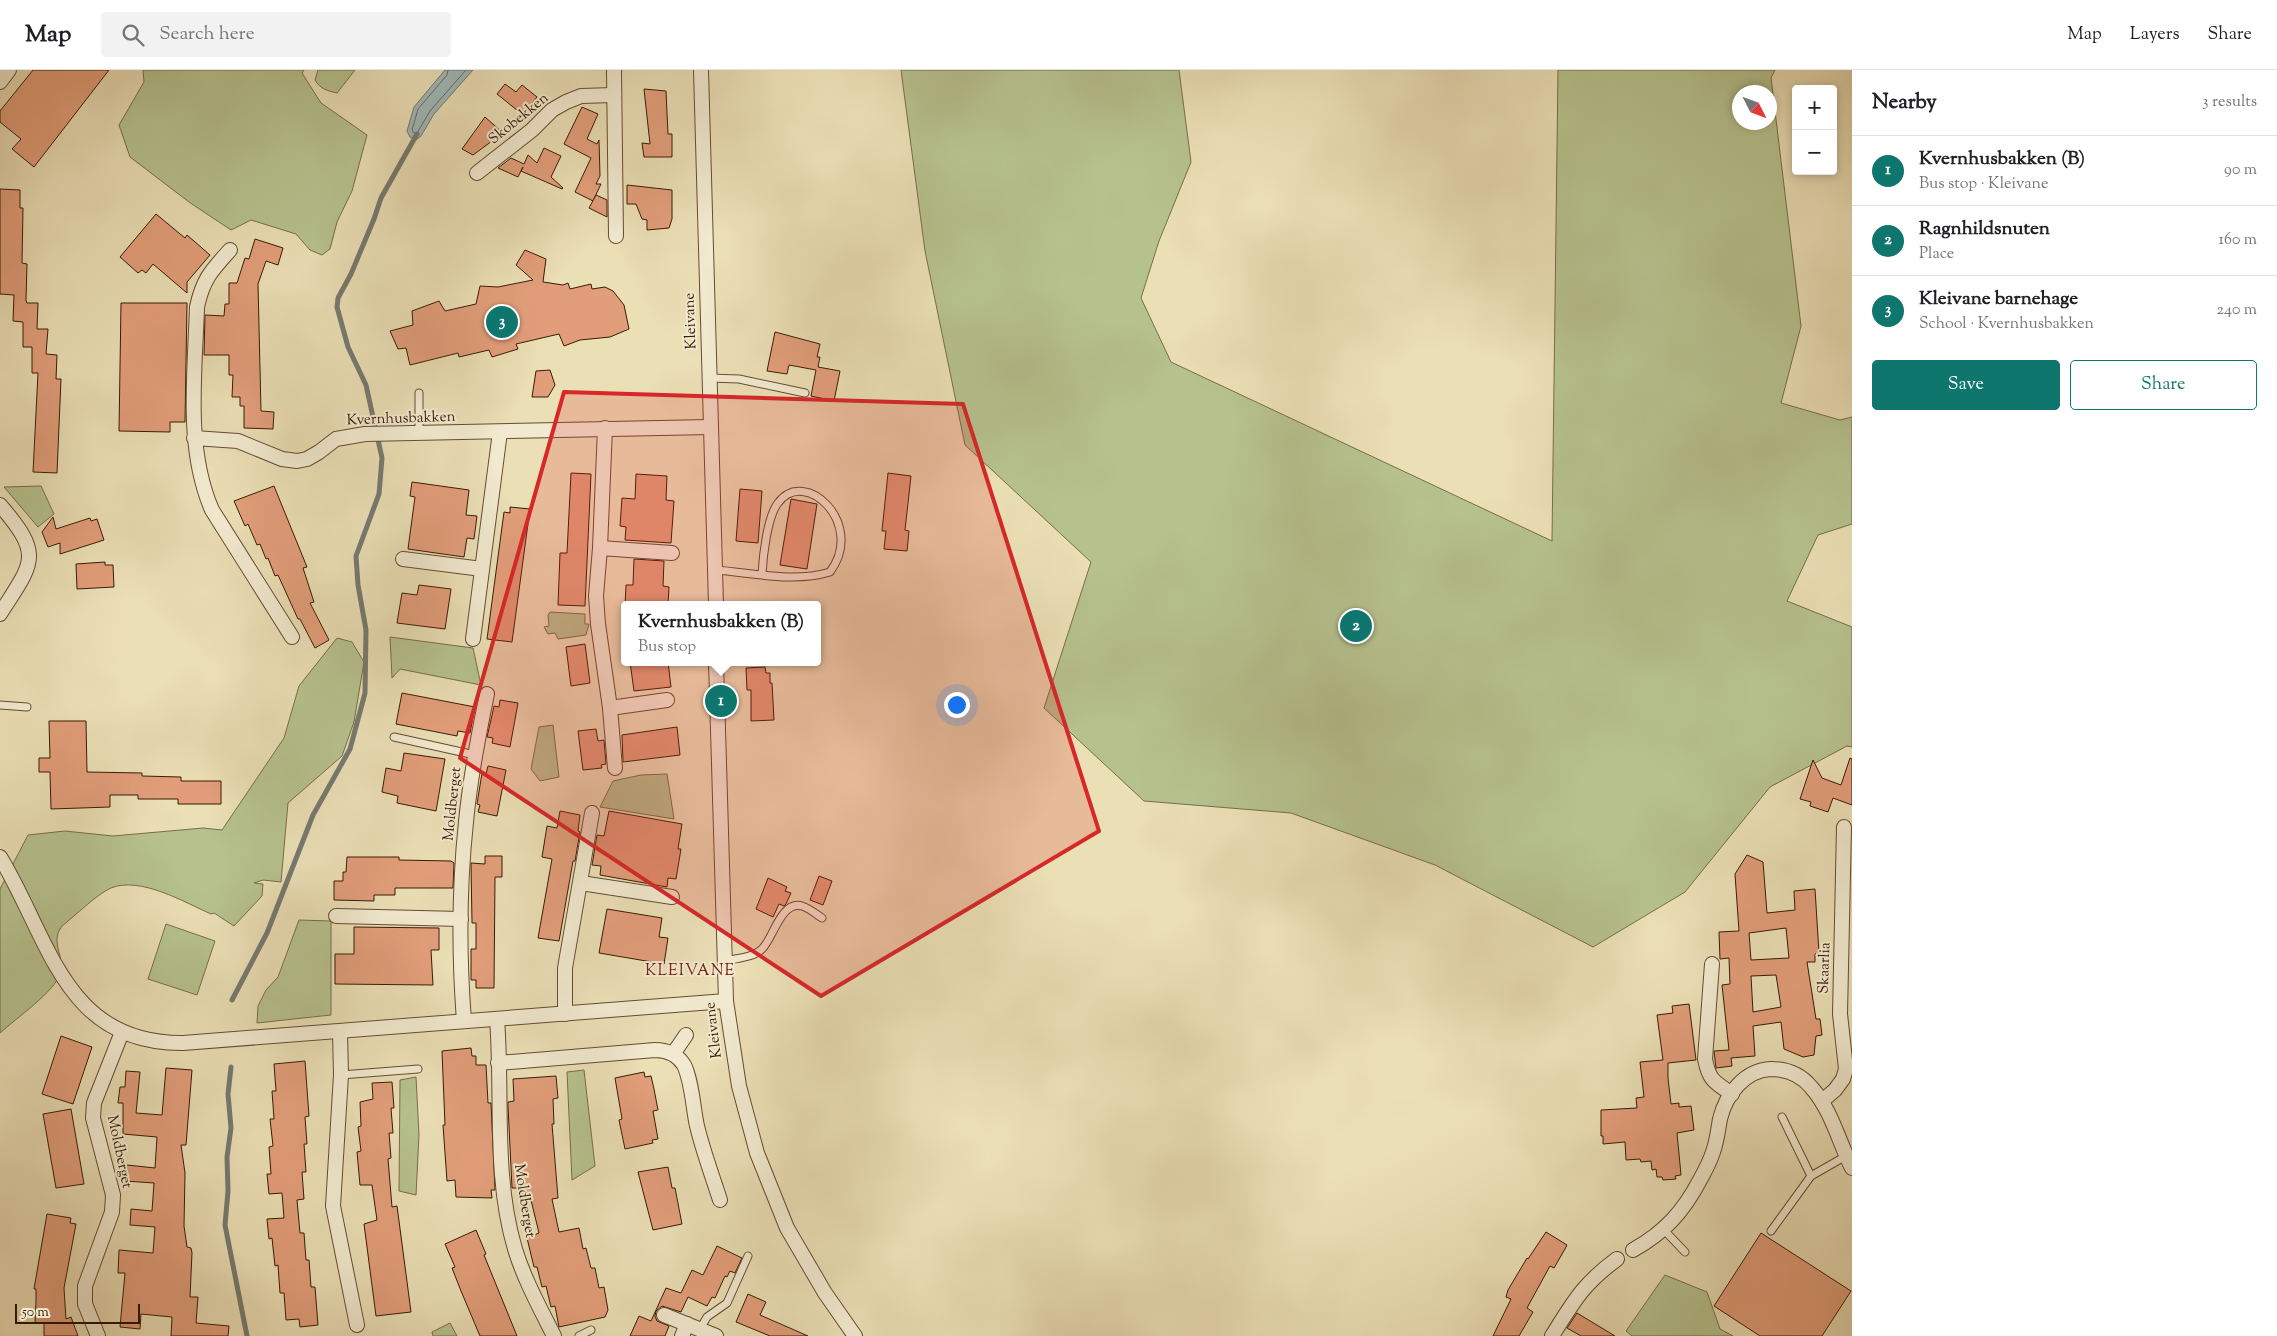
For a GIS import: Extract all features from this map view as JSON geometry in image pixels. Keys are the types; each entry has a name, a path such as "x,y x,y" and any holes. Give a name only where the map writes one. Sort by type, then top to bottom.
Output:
{"street":[{"path":"0,82 9,70"},
{"path":"614,70 616,236"},
{"name":"Kleivane","path":"701,70 716,601"},
{"name":"Skobekken","path":"477,173 532,130 552,110 581,96 614,94"},
{"path":"230,250 206,277 197,307 194,438 198,467 203,490 212,510 292,637"},
{"name":"Kvernhusbakken","path":"194,438 238,441 282,459 297,461 308,459 336,439 346,436 605,428 711,427"},
{"path":"605,428 596,596 610,708 615,768"},
{"path":"473,639 500,432"},
{"path":"0,505 25,536 29,553 27,572 0,614"},
{"path":"600,548 672,552"},
{"path":"403,559 482,569"},
{"name":"Kleivane","path":"716,666 724,961 726,1002 732,1051 746,1117 772,1192 803,1257 855,1336"},
{"name":"Moldberget","path":"464,1022 461,919 466,824 475,755 487,694"},
{"path":"610,708 667,700"},
{"path":"565,1014 565,968 592,814"},
{"name":"Skaarlia","path":"1822,1101 1835,1090 1843,1079 1846,1069 1840,1014 1848,871 1844,827"},
{"path":"0,857 66,984 77,999 122,1032 150,1040 182,1043 726,1002"},
{"path":"581,883 672,897"},
{"path":"336,916 461,919"},
{"path":"1712,964 1705,1059 1707,1073 1712,1080 1732,1094"},
{"name":"Moldberget","path":"496,1019 500,1148 506,1209 515,1250 554,1336"},
{"name":"Moldberget","path":"98,1336 85,1304 85,1286 112,1212 113,1195 98,1143 94,1111 98,1091 122,1032"},
{"path":"340,1032 341,1075 333,1206 357,1325"},
{"path":"672,1054 686,1035"},
{"path":"498,1063 655,1050 663,1050 672,1054 680,1060 686,1070 697,1125 720,1200"},
{"path":"1633,1250 1664,1230 1684,1207 1701,1179 1713,1152 1721,1116 1732,1094 1740,1082 1751,1074 1762,1070 1786,1071 1798,1076 1811,1087 1822,1101 1849,1162"},
{"path":"1552,1336 1580,1292 1595,1276 1617,1259"},
{"path":"664,1315 690,1330 716,1336"}],"lane":[{"path":"709,378 739,379 805,393"},
{"path":"419,393 419,434"},
{"path":"716,570 800,578 830,572 840,556 842,540 840,526 824,502 804,491 790,494 778,503 768,534 762,574"},
{"path":"0,705 27,707"},
{"path":"394,737 475,755"},
{"path":"724,961 750,956 762,949 784,913 793,907 803,906 822,918"},
{"path":"341,1075 418,1069"},
{"path":"1782,1117 1811,1176"},
{"path":"1771,1231 1811,1176 1849,1162"},
{"path":"1664,1230 1685,1252"},
{"path":"1617,1259 1633,1250"},
{"path":"690,1330 727,1303 748,1256"},
{"path":"579,1336 591,1330"}],"highlighted area":[{"path":"564,392 963,404 1099,831 821,996 460,758"}],"green space":[{"path":"143,70 304,70 302,73 321,103 367,135 352,191 337,222 330,249 322,255 310,250 296,234 251,220 231,230 189,202 130,157 119,125 144,82"},
{"path":"318,70 355,70 337,93 319,86 315,80"},
{"path":"901,70 1179,70 1191,162 1159,241 1141,298 1171,362 1552,541 1558,70 1775,70 1771,78 1772,85 1732,85 1732,130 1777,130 1777,128 1801,326 1781,403 1840,420 1852,417 1852,524 1818,535 1787,601 1852,627 1852,747 1847,746 1770,787 1685,892 1593,947 1435,865 1291,813 1144,801 1044,708 1091,562 965,445 925,251"},
{"path":"41,486 54,514 38,527 4,487"},
{"path":"550,612 585,614 585,624 589,624 586,635 558,639 555,633 548,634 544,627 549,626 548,615"},
{"path":"390,637 473,648 481,685 400,669 392,678"},
{"path":"337,638 352,642 364,662 354,722 342,756 288,803 281,882 263,880 254,883 263,884 262,896 234,926 214,913 211,914 175,897 148,888 123,885 105,891 62,926 57,938 61,960 61,972 58,980 43,996 0,1033 0,889 28,835 65,831 113,836 203,828 222,830 284,738 299,686"},
{"path":"553,725 559,777 540,781 531,769 539,727"},
{"path":"667,774 674,819 600,807 613,781 641,775"},
{"path":"299,920 331,921 331,1015 257,1023 258,1006 266,990 278,977"},
{"path":"166,924 215,941 197,995 148,979"},
{"path":"584,1070 595,1166 572,1180 567,1072"},
{"path":"416,1077 419,1135 416,1195 399,1191 400,1080"},
{"path":"1665,1275 1707,1292 1720,1329 1733,1336 1632,1336 1626,1331"},
{"path":"450,1323 457,1336 433,1336 432,1332"}],"water":[{"path":"445,70 473,70 434,114 421,136 416,140 410,137 407,131 414,107"}],"building":[{"path":"33,70 109,70 34,167 12,149 21,139 0,122 0,111"},
{"path":"505,84 516,92 522,85 537,97 523,115 497,94"},
{"path":"644,89 666,91 668,134 672,134 672,157 644,157 642,143 650,144"},
{"path":"582,107 598,114 587,139 597,144 599,140 600,176 596,184 601,184 593,201 575,192 591,158 564,144"},
{"path":"485,117 503,133 473,155 462,149"},
{"path":"544,148 561,156 551,177 562,189 521,171 518,177 498,168 511,158 524,164 528,155 537,163"},
{"path":"627,185 672,190 672,219 669,228 647,230 647,220 642,219 636,204 627,204"},
{"path":"0,189 20,190 20,208 23,208 22,263 27,264 26,300 27,303 38,303 37,329 48,329 46,354 57,355 56,379 61,379 57,473 33,472 38,373 32,373 32,347 23,347 23,322 13,321 14,295 0,294"},
{"path":"596,195 607,200 607,217 589,208"},
{"path":"156,214 185,238 187,235 210,255 187,282 187,293 153,264 146,273 142,270 138,273 120,257"},
{"path":"255,239 283,248 278,265 266,261 258,284 261,411 274,412 273,429 244,428 244,406 240,406 240,397 232,397 233,375 229,375 229,355 204,355 205,315 224,316 225,304 229,304 229,283 237,283 245,258 249,259"},
{"path":"525,250 546,259 543,282 563,285 568,283 570,289 591,284 592,289 605,287 613,291 624,305 629,329 610,337 580,340 564,346 559,334 516,344 518,349 492,357 489,350 459,357 458,353 410,365 406,348 398,349 390,331 413,325 412,311 439,301 445,311 476,304 480,286 498,287 533,280 516,265"},
{"path":"121,303 187,303 185,422 170,422 170,432 119,431"},
{"path":"775,332 820,344 817,357 820,357 818,367 840,371 834,401 811,396 816,370 789,365 787,374 767,371"},
{"path":"550,370 555,385 548,397 532,397 536,371"},
{"path":"571,473 591,474 585,606 558,605 560,553 567,553"},
{"path":"888,473 911,476 905,530 909,531 907,551 884,549 886,531 882,531"},
{"path":"636,474 667,476 666,500 674,501 671,543 625,540 626,527 620,526 622,498 635,499"},
{"path":"412,482 469,490 466,515 477,516 474,539 467,538 464,557 408,549 415,497 410,496"},
{"path":"274,486 307,567 303,568 314,602 310,603 329,640 315,648 300,619 298,619 278,575 275,576 268,558 266,559 260,544 257,545 248,524 245,526 234,501"},
{"path":"740,489 762,491 758,543 736,541"},
{"path":"791,499 817,504 807,569 780,565"},
{"path":"510,507 530,509 512,642 487,639 504,512 510,513"},
{"path":"53,517 56,529 90,518 91,521 97,519 104,540 60,554 60,543 48,547 42,532"},
{"path":"634,559 664,561 663,586 669,587 668,601 625,601 626,585 633,585"},
{"path":"105,562 105,565 113,565 114,587 77,589 76,564"},
{"path":"419,585 451,589 445,629 397,623 402,593 417,595"},
{"path":"585,644 590,683 571,686 566,647"},
{"path":"631,666 668,666 671,687 634,691"},
{"path":"765,667 766,673 770,673 770,683 772,683 774,720 751,721 751,690 747,690 746,668"},
{"path":"402,693 475,707 470,733 458,731 457,736 396,724"},
{"path":"500,700 518,703 510,747 492,743 493,738 487,737 494,706 499,707"},
{"path":"49,721 86,721 87,772 142,773 142,776 181,777 181,781 221,781 221,804 178,804 178,799 138,799 138,795 110,795 110,807 51,809 50,772 39,772 39,758 50,758"},
{"path":"677,727 680,755 623,762 622,735"},
{"path":"596,729 598,741 604,740 606,764 601,765 602,768 583,770 578,731"},
{"path":"404,753 445,759 436,811 397,803 398,796 382,792 386,768 401,771"},
{"path":"1850,758 1852,759 1852,805 1833,798 1828,812 1810,806 1811,802 1800,799 1813,760 1822,778 1841,785"},
{"path":"488,766 506,770 497,816 478,812 480,805 477,804 482,773 486,774"},
{"path":"560,811 580,815 578,831 580,832 559,941 538,938 552,859 542,857 547,826 557,828"},
{"path":"609,811 682,824 678,849 681,849 676,879 668,878 667,887 600,875 601,866 592,865 597,835 604,836"},
{"path":"1747,855 1763,862 1767,913 1795,910 1794,891 1815,889 1819,953 1815,954 1815,962 1807,962 1816,1019 1820,1019 1822,1035 1816,1036 1814,1055 1803,1057 1784,1049 1781,1022 1753,1026 1755,1056 1731,1058 1732,1066 1716,1068 1714,1051 1729,1050 1722,985 1730,984 1729,958 1720,959 1719,932 1739,931 1735,874","holes":["1786,928 1789,958 1751,960 1749,933","1776,975 1781,1007 1753,1012 1751,976"]},
{"path":"485,856 502,856 502,877 495,877 494,988 476,988 476,980 471,980 471,949 476,949 476,923 472,923 471,863 485,864"},
{"path":"347,857 399,857 399,860 451,861 454,863 453,888 395,888 395,895 374,895 374,901 334,900 334,881 343,881"},
{"path":"819,876 832,881 823,905 810,900"},
{"path":"768,878 787,887 785,891 791,893 784,906 779,904 773,917 756,909"},
{"path":"607,909 662,918 659,937 668,938 664,964 599,953"},
{"path":"354,927 439,928 439,950 431,950 433,985 335,984 335,954 354,954"},
{"path":"1689,1004 1696,1060 1668,1063 1668,1078 1671,1104 1679,1103 1679,1107 1691,1106 1694,1130 1677,1133 1681,1175 1675,1176 1676,1179 1663,1180 1662,1177 1657,1177 1656,1169 1652,1170 1651,1161 1641,1162 1640,1159 1626,1160 1625,1142 1603,1144 1603,1136 1601,1136 1601,1110 1637,1108 1636,1098 1644,1097 1640,1062 1663,1060 1657,1015 1673,1013 1672,1006"},
{"path":"61,1036 92,1047 73,1104 42,1094"},
{"path":"471,1048 472,1056 476,1056 476,1065 486,1065 488,1103 491,1103 495,1190 491,1190 492,1198 456,1197 455,1180 447,1181 443,1125 445,1125 442,1051"},
{"path":"305,1061 309,1116 305,1117 307,1144 304,1144 306,1172 302,1172 304,1199 297,1200 300,1233 304,1233 306,1260 309,1260 311,1287 315,1287 318,1325 300,1327 299,1319 286,1320 284,1293 280,1293 278,1265 275,1266 272,1238 269,1239 267,1219 284,1218 282,1193 269,1194 267,1174 271,1174 269,1147 273,1146 270,1119 274,1119 272,1091 276,1091 274,1064"},
{"path":"166,1068 192,1070 186,1145 181,1145 185,1173 184,1226 187,1247 191,1248 192,1253 190,1297 198,1297 196,1323 229,1326 228,1336 171,1336 172,1317 141,1314 140,1329 120,1327 125,1273 118,1273 119,1250 153,1253 155,1227 130,1225 131,1209 152,1211 154,1183 125,1181 127,1165 155,1168 157,1137 123,1134 123,1103 118,1103 120,1087 125,1087 126,1071 140,1072 136,1113 162,1115"},
{"path":"644,1072 645,1077 651,1076 654,1089 658,1110 653,1111 658,1139 652,1140 653,1143 625,1149 619,1120 622,1119 615,1078"},
{"path":"556,1076 558,1098 553,1099 554,1124 552,1124 558,1198 552,1199 559,1232 579,1228 583,1249 586,1248 591,1268 595,1268 599,1288 604,1287 608,1310 605,1317 559,1327 555,1306 551,1307 546,1286 542,1287 537,1267 534,1267 527,1238 539,1233 531,1200 523,1201 522,1188 512,1188 508,1106 508,1102 514,1101 513,1079"},
{"path":"392,1082 394,1108 391,1108 393,1133 389,1133 391,1158 388,1159 392,1207 397,1206 411,1312 376,1316 364,1224 377,1220 372,1185 360,1185 357,1152 361,1151 358,1127 361,1126 360,1102 373,1099 372,1083"},
{"path":"71,1109 84,1184 56,1188 43,1114"},
{"path":"668,1167 672,1188 675,1188 682,1224 653,1230 638,1172"},
{"path":"47,1214 71,1218 70,1223 76,1224 64,1288 66,1319 71,1317 78,1336 44,1336 44,1323 35,1323 36,1289 34,1289"},
{"path":"476,1230 486,1254 484,1255 517,1336 480,1336 452,1268 455,1267 445,1244"},
{"path":"1546,1232 1567,1245 1554,1268 1550,1266 1527,1308 1533,1312 1519,1336 1493,1336 1511,1299 1506,1297 1508,1290 1527,1258"},
{"path":"1761,1233 1851,1291 1822,1336 1760,1336 1714,1306"},
{"path":"717,1246 742,1258 735,1273 730,1271 727,1277 725,1276 715,1298 712,1297 707,1306 688,1297 681,1312 662,1306 656,1311 655,1316 657,1321 669,1326 665,1336 630,1336 639,1316 651,1321 666,1288 681,1293 692,1270 703,1275"},
{"path":"748,1294 766,1302 760,1315 808,1336 770,1336 736,1322"},
{"path":"1577,1313 1615,1336 1581,1336 1567,1328"}],"waterway":[{"path":"232,1000 267,933 313,815 350,749 365,693 366,630 358,585 356,556 379,494 382,458 366,385 348,347 337,307 338,298 351,274 381,198 417,134"},
{"path":"231,1067 228,1094 231,1128 227,1157 228,1191 225,1225 247,1336"}],"place":[{"name":"Kleivane barnehage","path":"502,322"},
{"name":"Ragnhildsnuten","path":"1356,626"},
{"name":"Kvernhusbakken (B)","path":"721,701"}],"district":[{"name":"KLEIVANE","path":"690,971"}]}
